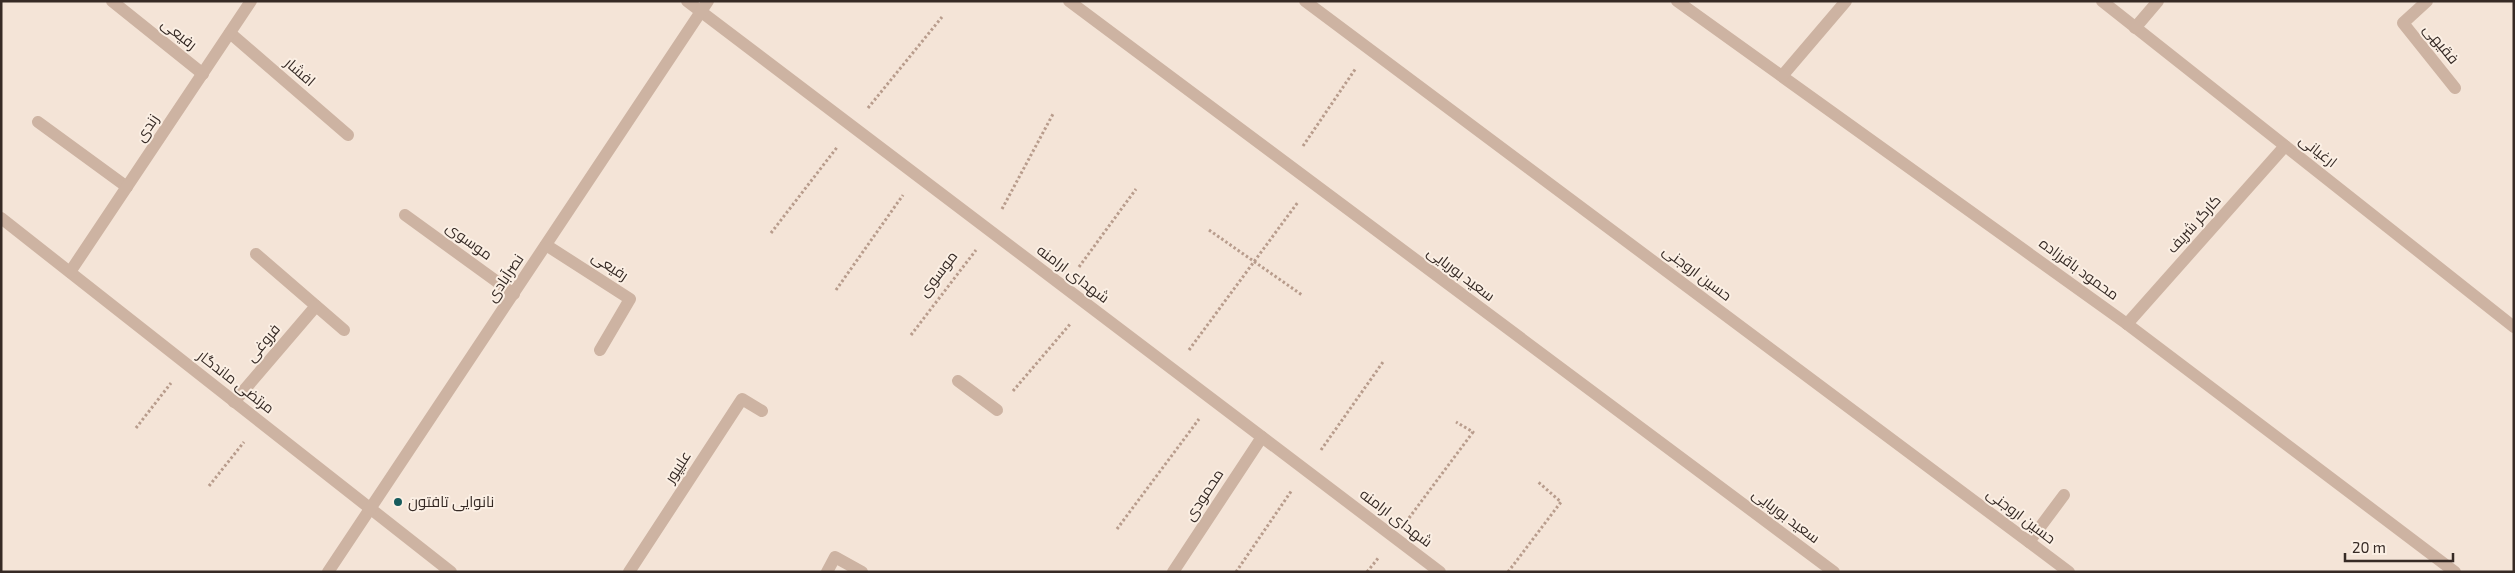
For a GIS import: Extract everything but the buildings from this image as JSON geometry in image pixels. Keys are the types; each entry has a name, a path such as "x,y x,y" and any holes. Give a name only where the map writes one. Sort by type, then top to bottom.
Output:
{"street":[{"name":"رفیعی","path":"112,1 203,74"},
{"name":"زندی","path":"70,272 252,1"},
{"name":"شهدای ارامنه","path":"687,1 705,6 852,128 1440,572"},
{"name":"سعید بوریایی","path":"1069,1 1834,572"},
{"name":"محمود باقرزاده","path":"1677,1 2127,324 2455,572"},
{"path":"1782,76 1846,1"},
{"name":"ارغیانی","path":"2102,1 2514,327"},
{"path":"2135,28 2158,1"},
{"name":"فقیهی","path":"2427,1 2403,24 2455,88"},
{"name":"حسین اروجنی","path":"1307,2 1370,47 2069,572"},
{"name":"نصرآبادی","path":"328,572 705,6"},
{"name":"افشار","path":"230,33 348,135"},
{"path":"38,122 127,187"},
{"name":"کارگر شریف","path":"2127,324 2285,146"},
{"name":"موسوی","path":"405,215 514,294"},
{"name":"مرتضی ماندگار","path":"1,218 451,572"},
{"name":"رفیعی","path":"546,245 630,299 600,350"},
{"path":"256,254 344,330"},
{"name":"فروغی","path":"234,402 316,306"},
{"path":"958,381 997,410"},
{"name":"علیپور","path":"629,572 742,399 762,411"},
{"name":"محمودی","path":"1173,572 1262,437"},
{"path":"2029,542 2064,495"},
{"path":"827,572 835,557 862,572"}],"path":[{"path":"771,233 852,128 942,17"},
{"path":"1289,167 1370,47"},
{"name":"موسوی","path":"911,335 990,232 1053,114"},
{"path":"836,290 916,176"},
{"path":"1173,370 1312,184"},
{"path":"1064,288 1136,189"},
{"path":"1209,230 1253,263 1302,295"},
{"path":"997,410 1086,305"},
{"path":"1236,572 1383,362"},
{"path":"136,428 186,364"},
{"path":"1117,529 1213,400"},
{"path":"209,486 260,422"},
{"path":"1395,537 1472,432 1456,422"},
{"path":"1508,572 1560,502 1537,481"}],"place":[{"name":"نانوایی تافتون","path":"398,502"}]}
